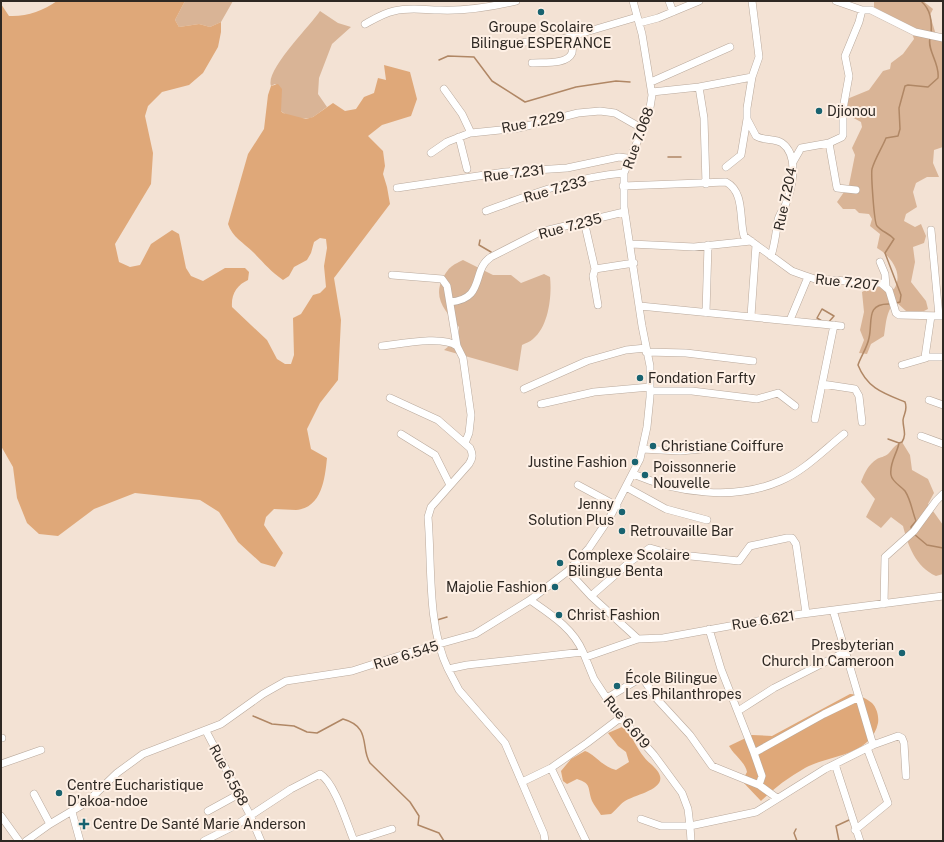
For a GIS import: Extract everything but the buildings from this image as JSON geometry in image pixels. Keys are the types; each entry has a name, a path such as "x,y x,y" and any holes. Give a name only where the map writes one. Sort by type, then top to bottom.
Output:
{"street":[{"path":"366,24 388,13 399,10 422,8 438,10 482,9 516,1"},
{"name":"Rue 7.068","path":"633,1 652,92 649,114 624,173 623,186 624,212 634,263 646,350"},
{"path":"669,1 673,12"},
{"path":"485,43 549,41 638,20 658,18 699,1"},
{"name":"Rue 7.204","path":"752,1 759,57 752,77 747,108 748,119 756,136 781,142 789,151 793,162 789,191 778,219 776,241 771,256"},
{"path":"836,1 862,10 871,10 900,26 930,36 943,38"},
{"path":"871,1 871,10"},
{"path":"793,162 801,148 829,143 842,137 843,109 848,76 845,56 859,22 862,10"},
{"path":"532,63 561,61 569,58 572,52 572,36"},
{"path":"651,82 730,47"},
{"path":"652,92 699,87 752,77"},
{"path":"699,87 704,118 706,184"},
{"path":"444,89 462,114 470,133"},
{"name":"Rue 7.229","path":"431,153 447,142 470,133 522,128 578,113 600,111 615,113 643,129"},
{"path":"726,167 740,155 748,119"},
{"path":"459,137 468,169"},
{"path":"829,143 837,188 856,190"},
{"name":"Rue 7.231","path":"397,188 505,172 567,168 619,157 627,158 630,161"},
{"name":"Rue 7.233","path":"486,211 545,189 591,178 624,173"},
{"name":"Rue 7.207","path":"623,186 706,184 726,182 733,188 740,200 744,236 792,271 808,277 824,280 882,283 886,286 896,313 903,316 931,316"},
{"name":"Rue 7.235","path":"450,302 461,301 469,296 477,284 486,260 491,257 540,232 624,212"},
{"path":"584,221 595,269 593,276 598,305"},
{"path":"926,358 931,316 941,316 930,230"},
{"path":"630,244 694,246 754,243 751,316"},
{"path":"706,313 708,245"},
{"path":"880,262 885,274 886,286"},
{"path":"595,269 634,263"},
{"path":"392,275 442,279 447,286 457,346 463,358 471,415 469,433 465,444"},
{"path":"790,320 808,277"},
{"path":"640,306 751,316 838,326 822,384 815,419"},
{"path":"382,346 436,341 450,342 457,346"},
{"path":"524,389 587,361 626,350 686,353 753,361"},
{"name":"Rue 6.545","path":"26,841 50,824 87,802 112,776 136,758 221,724 263,694 286,681 352,671 475,634 530,600 568,571 589,548 617,506 633,474 642,449 647,427 650,389 650,366 646,350"},
{"path":"902,364 926,358 943,357"},
{"path":"822,384 855,389 860,396 862,422"},
{"path":"540,404 594,392 650,389 692,391 757,399 778,393 795,406"},
{"path":"390,398 438,420 472,452 472,460 431,507 428,517 434,616 438,644 448,669 459,690 505,743 544,834 545,841"},
{"path":"929,400 943,405"},
{"path":"401,434 435,455 450,485"},
{"path":"633,474 660,485 673,488 700,491 750,491 780,481 794,473 844,434"},
{"path":"921,436 943,444"},
{"path":"642,449 680,451 747,445"},
{"path":"578,485 617,506"},
{"path":"626,487 653,504 707,520"},
{"path":"884,604 885,557 912,533 943,494"},
{"path":"591,596 631,561 650,548 671,554 739,561 750,546 792,538 796,544 806,613"},
{"path":"568,571 591,596 638,639"},
{"name":"Rue 6.621","path":"585,655 638,639 663,638 806,613 942,599"},
{"name":"Rue 6.619","path":"530,600 559,620 571,633 585,655 594,679 620,718 654,755 682,793 688,809 691,841"},
{"path":"833,610 859,697 870,746 888,804 855,830"},
{"path":"709,629 721,669 762,776 759,785"},
{"path":"738,711 774,688 845,652"},
{"path":"448,669 467,665 585,655"},
{"path":"607,698 639,679 644,680 656,698 690,735 712,766 759,785 777,798"},
{"path":"754,752 859,697"},
{"path":"522,782 551,768 588,744 620,718"},
{"name":"Rue 6.568","path":"206,731 250,814 260,841"},
{"path":"641,819 661,826 690,826 746,815 763,808 807,778 870,746 898,736 902,738 904,743 906,776"},
{"path":"1,764 41,750"},
{"path":"835,764 855,830 860,841"},
{"path":"551,768 586,841"},
{"path":"204,841 236,825 250,814 264,808 315,775 320,774 324,776 332,789 354,841 392,829"},
{"path":"34,794 50,824"},
{"path":"208,812 239,794"},
{"path":"72,812 80,841"},
{"path":"1,816 19,841"}],"shaded area":[{"path":"57,1 185,1 175,20 179,27 199,24 210,27 221,22 218,47 203,73 189,85 162,92 148,106 145,116 153,153 151,184 115,244 119,262 130,267 140,265 151,244 172,230 179,234 186,268 191,276 203,281 225,268 245,268 249,272 248,280 241,284 236,290 232,307 267,340 277,359 285,364 291,364 294,355 293,318 301,314 313,295 320,293 326,287 324,266 327,248 326,239 320,238 314,242 307,260 294,267 289,276 283,280 232,233 228,224 248,154 264,129 268,95 271,86 278,84 282,89 281,111 283,113 306,119 313,117 333,103 345,111 356,109 364,97 374,93 378,78 386,80 384,65 410,72 417,99 411,116 382,125 368,136 383,151 385,166 383,174 390,204 334,278 341,320 338,380 320,403 307,429 311,449 327,458 323,483 317,498 312,504 305,508 296,510 274,509 266,517 264,525 283,553 275,567 261,563 238,542 219,512 200,500 135,493 94,509 58,536 39,534 27,523 17,498 13,467 1,446 1,4 9,16 15,16 34,13"},
{"path":"185,1 233,1 221,22 210,27 199,24 179,27 175,20"},
{"path":"874,1 923,1 933,9 930,15 936,35 943,43 943,147 934,150 933,163 939,177 927,177 916,183 913,192 917,207 906,214 904,221 915,227 921,224 926,236 924,243 913,247 915,262 911,282 926,301 928,309 924,311 906,311 896,302 888,313 884,336 871,344 867,354 859,353 864,340 860,330 864,312 862,292 873,286 894,289 898,277 891,261 882,251 877,248 880,234 870,226 872,219 869,214 859,213 855,209 843,209 837,202 849,185 855,155 852,148 862,127 861,122 848,115 847,99 869,90 883,71 890,69 891,63 903,54 914,39 912,33 874,8"},
{"path":"320,11 338,23 351,27 332,44 319,78 318,94 327,107 313,117 305,119 296,118 281,111 281,89 275,84 271,86 271,79 281,59"},
{"path":"463,260 493,275 511,275 521,283 544,274 550,277 550,301 546,318 543,326 532,340 522,345 518,371 444,350 459,338 459,327 449,316 442,304 439,292 440,285 449,269 453,265"},
{"path":"902,442 910,455 912,470 928,479 934,493 928,504 943,525 943,574 936,576 923,567 914,555 907,541 903,526 891,517 881,528 866,517 875,499 861,482 864,475 874,461 888,454 895,446"},
{"path":"850,694 867,699 874,705 878,715 878,723 874,734 867,742 858,748 805,768 793,775 761,801 742,781 747,772 746,768 729,746 752,735 772,736"},
{"path":"622,727 629,733 641,753 657,770 660,776 660,781 647,792 625,801 611,814 601,815 592,801 587,784 577,779 567,784 563,781 561,771 571,759 585,751 606,766 616,770 629,762 626,752 618,746 608,733"}],"waterway":[{"path":"921,1 929,12 931,34"},
{"path":"896,303 900,302 901,295 885,253 894,239 879,228 876,223 872,169 886,138 898,136 900,129 899,108 905,86 928,87 938,78 937,67 930,48 930,38"},
{"path":"439,60 448,56 474,57 492,81 525,102 576,87 616,81 630,82"},
{"path":"668,157 681,157"},
{"path":"480,240 479,245 491,252"},
{"path":"890,304 882,305 873,310 868,342 858,365 866,379 871,384 877,389 905,402 906,405 903,420 904,436 902,442 899,443 892,463 891,475 893,480 907,494 916,521 911,527 912,531"},
{"path":"822,309 834,316 827,324 817,318 822,309"},
{"path":"888,439 899,443"},
{"path":"914,534 927,545 943,548"},
{"path":"437,620 447,617"},
{"path":"253,716 272,724 294,726 307,732 317,733 343,719 352,723 362,732 367,757 370,763 410,802 419,816 418,825 439,833 444,841"},
{"path":"839,841 836,826 849,820"},
{"path":"796,829 794,833 797,841"}],"place":[{"name":"Groupe Scolaire Bilingue ESPERANCE","path":"541,12"},
{"name":"Djionou","path":"819,111"},
{"name":"Fondation Farfty","path":"640,378"},
{"name":"Christiane Coiffure","path":"653,446"},
{"name":"Justine Fashion","path":"635,462"},
{"name":"Poissonnerie Nouvelle","path":"645,475"},
{"name":"Jenny Solution Plus","path":"622,512"},
{"name":"Retrouvaille Bar","path":"622,531"},
{"name":"Complexe Scolaire Bilingue Benta","path":"560,563"},
{"name":"Majolie Fashion","path":"555,587"},
{"name":"Christ Fashion","path":"559,615"},
{"name":"Presbyterian Church In Cameroon","path":"902,653"},
{"name":"École Bilingue Les Philanthropes","path":"617,686"},
{"name":"Centre Eucharistique D'akoa-ndoe","path":"59,793"},
{"name":"Centre De Santé Marie Anderson","path":"84,824"}]}
